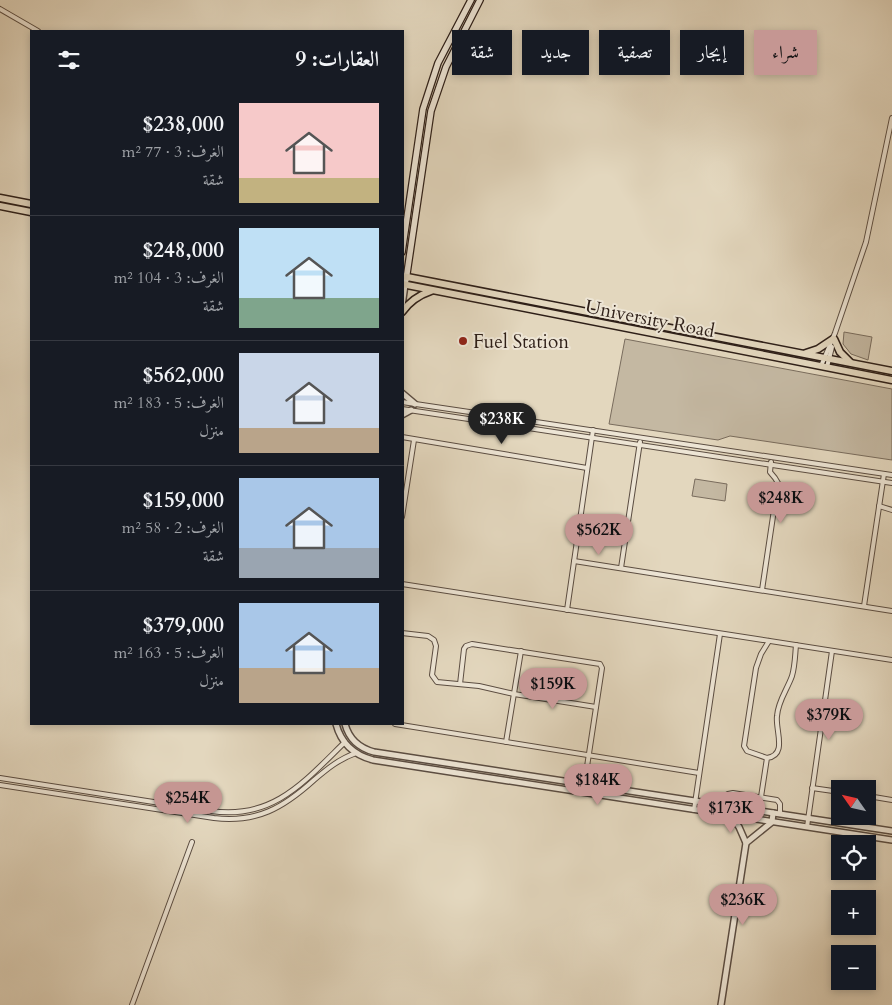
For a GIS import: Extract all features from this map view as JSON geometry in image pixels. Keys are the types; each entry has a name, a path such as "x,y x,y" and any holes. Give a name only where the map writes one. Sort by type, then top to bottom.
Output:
{"highway":[{"path":"0,198 30,204"},
{"path":"0,206 30,211"},
{"name":"University Road","path":"405,276 892,371"},
{"name":"University Road","path":"404,285 892,380"},
{"path":"404,309 417,297 433,290"},
{"path":"488,301 489,292"},
{"path":"641,331 642,323"},
{"path":"801,354 818,349 834,337 840,352 851,363"}],"main road":[{"path":"404,238 423,109 438,63 471,0"},
{"path":"404,285 431,111 446,67 480,0"}],"street":[{"path":"0,10 36,30"},
{"path":"824,367 866,242 892,118"},
{"path":"404,395 415,404"},
{"path":"404,402 892,475"},
{"path":"404,409 892,483"},
{"path":"404,414 411,410"},
{"path":"567,610 592,430"},
{"path":"404,438 587,468"},
{"path":"621,568 641,438"},
{"path":"404,504 414,440"},
{"path":"762,590 778,483 770,472 771,457"},
{"path":"864,606 884,474"},
{"path":"879,506 892,510"},
{"path":"574,561 892,611"},
{"path":"404,584 892,660"},
{"path":"404,633 432,638 436,646 432,673 434,679 439,683 491,688 514,694 596,707"},
{"path":"694,810 720,634"},
{"path":"769,641 756,668 744,746 747,751 767,758 774,757 780,748 776,724 777,715 781,699 792,675 796,645"},
{"path":"460,684 464,649 468,645 474,644 600,664 602,668 583,793"},
{"path":"506,742 521,651"},
{"path":"807,827 832,651"},
{"path":"892,831 374,752 360,746 350,737 345,725 337,726 344,742 356,753 372,760 892,840"},
{"path":"401,725 699,773"},
{"path":"0,778 211,811 240,813 267,806 286,795 344,742"},
{"path":"0,785 214,818 238,819 262,814 284,804 336,762 356,753 360,746"},
{"path":"760,797 767,758"},
{"path":"812,788 831,791"},
{"path":"721,1005 746,843 739,827 730,816 727,797 730,793 779,801 781,806 780,814"},
{"path":"876,797 892,800"},
{"path":"746,843 772,822 773,813"},
{"path":"132,1005 192,842"}],"shaded area":[{"path":"844,332 872,337 868,360 851,354 843,344"},
{"path":"625,339 892,389 892,460 730,436 718,440 609,424"},
{"path":"695,479 727,484 725,501 692,496"}],"place":[{"name":"Fuel Station","path":"463,341"}]}
